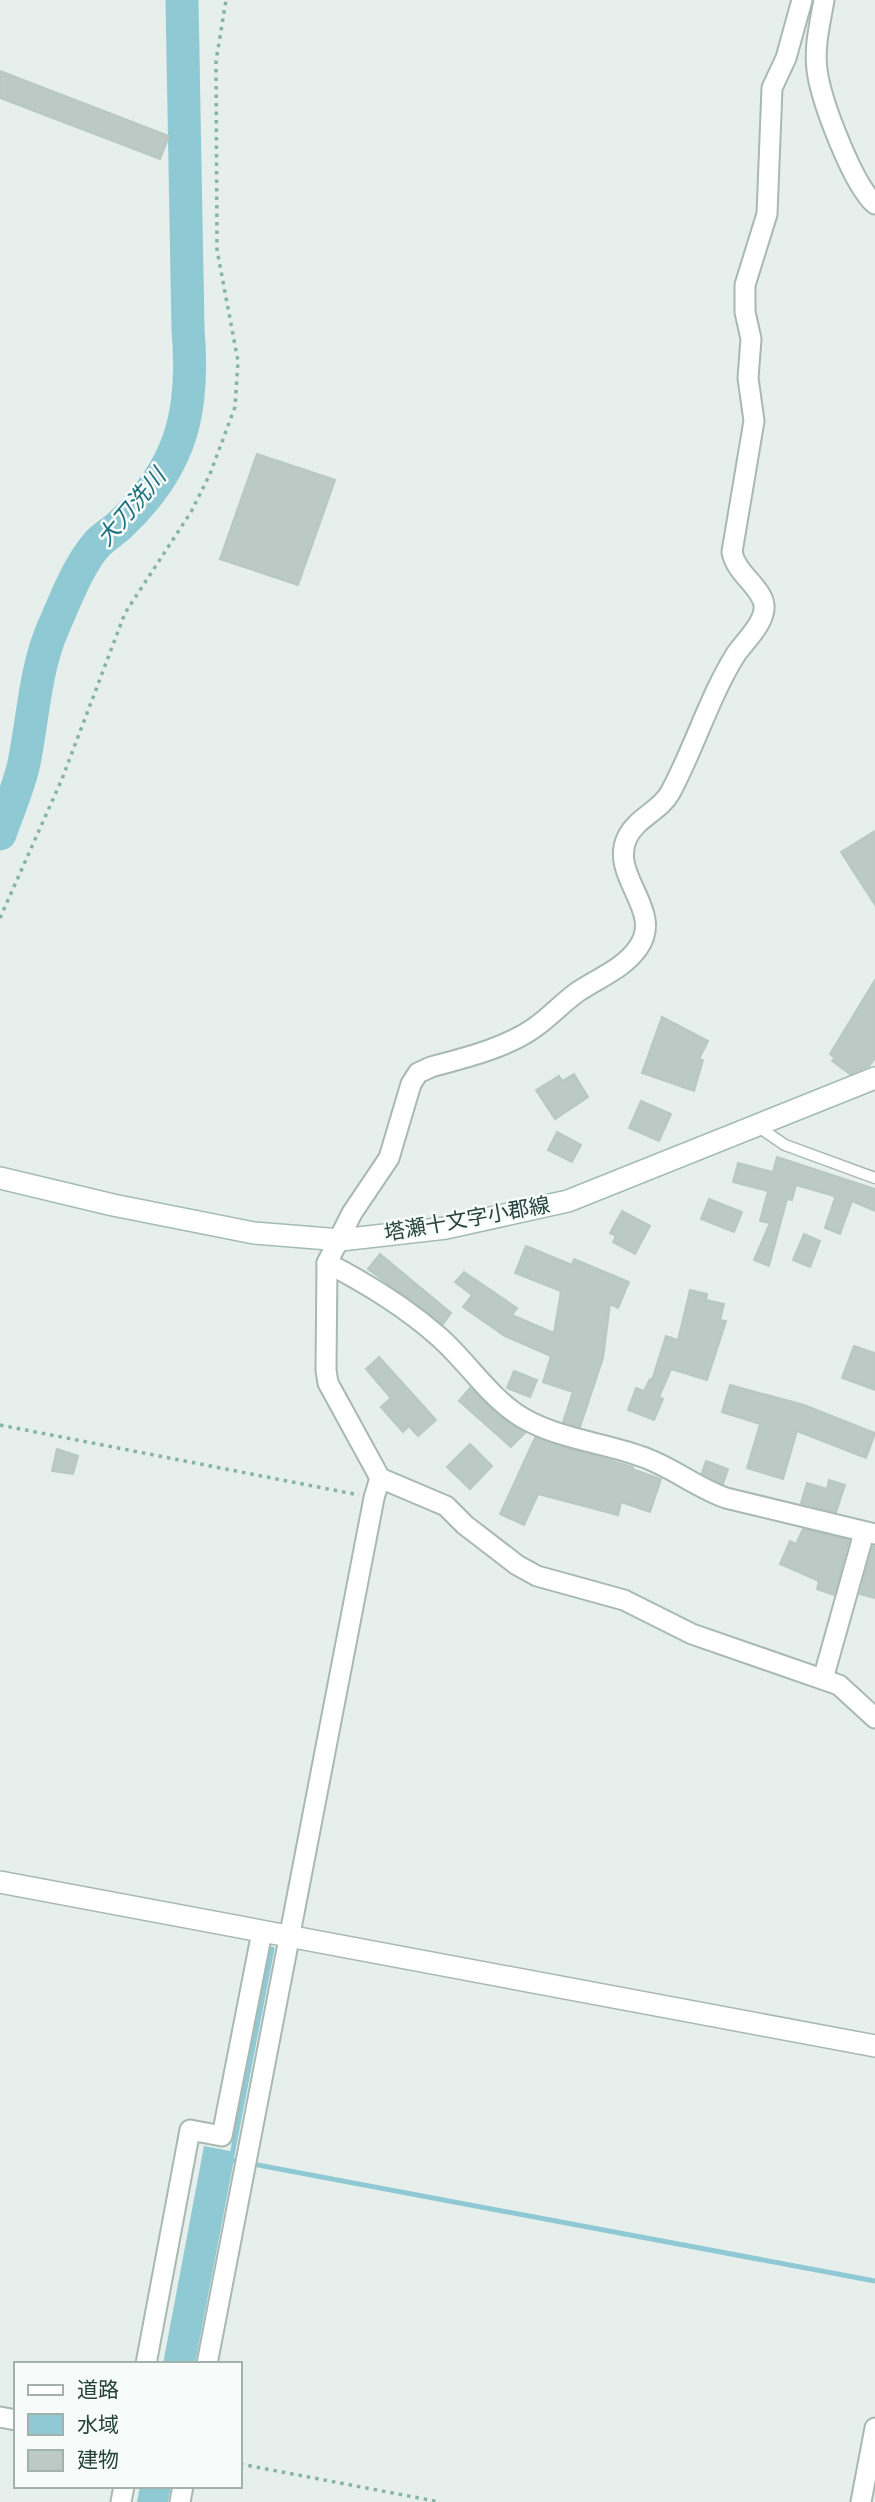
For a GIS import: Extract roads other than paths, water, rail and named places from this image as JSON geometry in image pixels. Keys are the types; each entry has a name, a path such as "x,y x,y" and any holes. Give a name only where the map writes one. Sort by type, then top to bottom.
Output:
{"main road":[{"name":"塔瀬十文字小郡線","path":"0,1178 113,1205 254,1233 341,1240 446,1228 568,1201 875,1078"},
{"path":"0,1882 875,2046"}],"street":[{"path":"802,0 786,58 772,88 767,214 745,285 745,312 751,339 748,378 754,421 732,552 735,566 764,601 764,613 735,656 669,796 636,824 626,840 623,856 645,915 647,930 639,947 620,969 577,993 534,1028 517,1038 418,1073 411,1084 389,1158 352,1213 341,1240 327,1263 328,1383 380,1478 446,1506 517,1565 537,1576 624,1600 692,1634 839,1685 875,1718"},
{"path":"824,0 816,43 817,72 832,121 851,166 866,197 875,204"},
{"path":"327,1263 381,1293 438,1336 497,1396 524,1419 672,1468 703,1489 726,1498 872,1532 823,1679"},
{"path":"207,2362 380,1478"},
{"path":"146,2362 190,2130 222,2136 262,1932"},
{"path":"861,2502 875,2428"}],"lane":[{"path":"757,1125 785,1145 875,1178"}],"water":[{"path":"204,2146 235,2152 195,2362 163,2362"},
{"path":"140,2488 171,2488 168,2502 137,2502"}],"waterway":[{"name":"大刀洗川","path":"0,834 22,772 42,660 67,595 78,572 98,543 119,526 157,482 180,436 186,412 190,359 182,0"},
{"path":"232,2155 272,1949"},
{"path":"231,2160 875,2281"}]}
